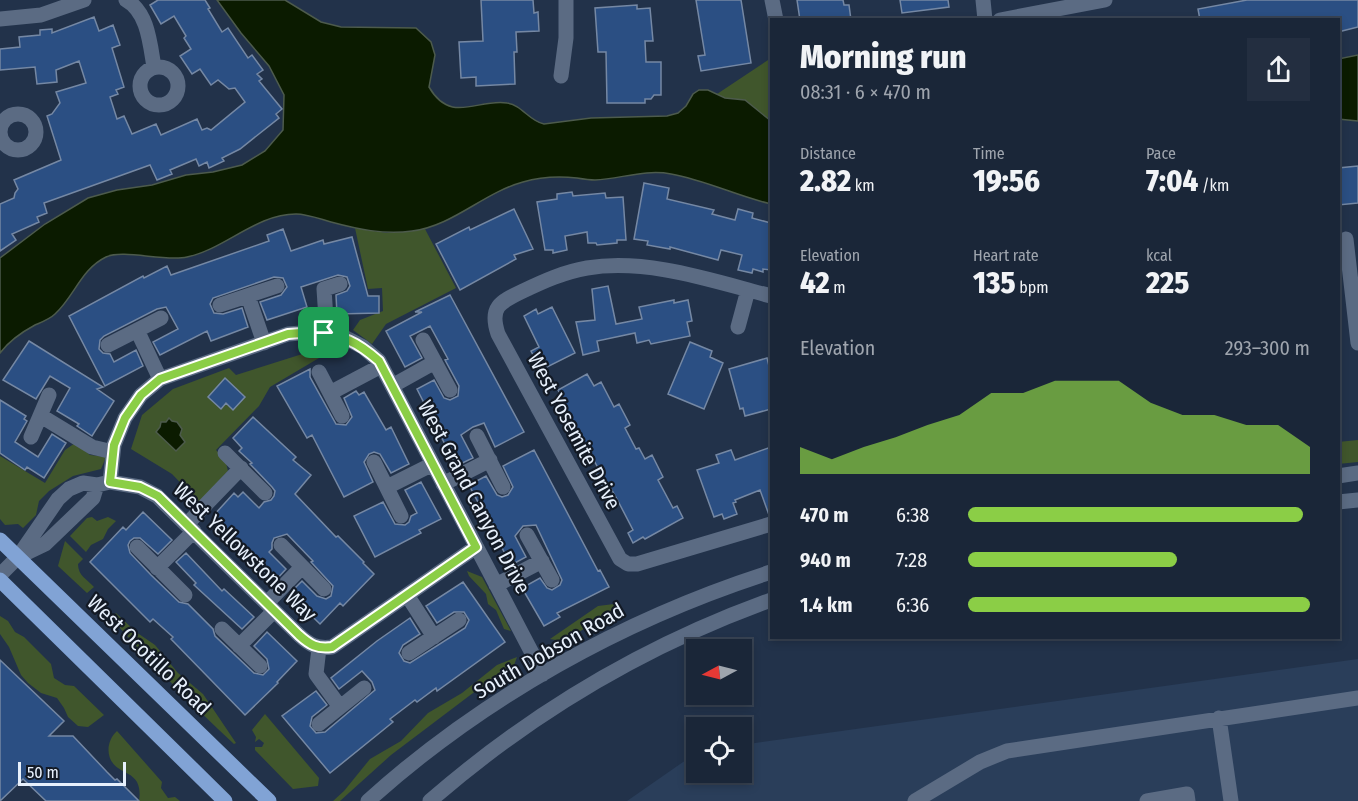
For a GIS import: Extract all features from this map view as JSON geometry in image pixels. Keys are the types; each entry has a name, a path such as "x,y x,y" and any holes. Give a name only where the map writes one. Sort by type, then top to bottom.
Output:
{"main road":[{"name":"West Ocotillo Road","path":"0,540 268,801"},
{"path":"0,580 225,801"}],"street":[{"path":"0,19 41,15 84,0"},
{"path":"126,0 140,12 146,28 154,67"},
{"path":"561,76 566,38 566,0"},
{"path":"772,0 776,18"},
{"path":"983,0 985,18"},
{"path":"1010,18 1105,0"},
{"path":"1347,239 1358,343"},
{"name":"West Yosemite Drive","path":"748,291 685,274 650,268 617,266 588,268 553,277 504,300 495,310 494,322 620,559 628,564 637,564 770,524"},
{"path":"18,557 45,544 93,498 103,483 125,418 141,395 160,379 288,334 324,333 326,319 324,289 340,284"},
{"path":"220,306 277,286"},
{"path":"738,327 748,291 770,296"},
{"path":"248,296 264,343"},
{"path":"108,345 161,318"},
{"path":"137,330 160,379"},
{"name":"West Grand Canyon Drive","path":"324,333 342,336 359,345 379,361 543,674"},
{"path":"423,340 450,390"},
{"path":"392,386 435,362"},
{"path":"330,393 381,366"},
{"path":"319,372 342,416"},
{"path":"31,437 49,395"},
{"path":"41,416 92,447 113,452"},
{"path":"477,436 503,487"},
{"path":"225,453 265,493"},
{"path":"443,484 489,460"},
{"path":"375,462 401,516"},
{"path":"387,487 433,464"},
{"path":"157,568 241,468"},
{"path":"1340,476 1358,473"},
{"name":"West Yellowstone Way","path":"58,499 69,489 83,483 140,487 158,496 309,644 319,648 332,647 476,547"},
{"path":"0,575 18,557 58,499 75,515"},
{"path":"1340,502 1358,500"},
{"path":"527,535 552,580"},
{"path":"281,545 324,589"},
{"path":"137,548 185,595"},
{"path":"496,585 542,561"},
{"path":"239,646 302,567"},
{"name":"South Dobson Road","path":"368,801 429,750 543,674 608,638 657,615 770,572"},
{"path":"407,595 434,637"},
{"path":"430,801 507,739 593,684 670,642 770,600"},
{"path":"409,653 459,620"},
{"path":"222,629 260,666"},
{"path":"319,648 316,675 340,706"},
{"path":"318,724 364,688"},
{"path":"915,801 996,754 1358,698"},
{"path":"1219,718 1231,801"},
{"path":"1147,801 1187,794 1188,801"}],"shaded area":[{"path":"217,0 285,0 321,22 341,27 416,28 431,42 435,55 429,87 446,105 465,107 496,102 507,103 544,124 591,118 667,116 678,113 699,90 708,90 725,98 745,100 770,120 770,204 684,177 661,173 642,173 595,180 556,177 529,180 508,187 441,223 412,231 371,231 305,215 281,216 254,225 214,247 187,257 167,258 123,254 106,257 90,269 55,314 21,334 0,353 0,258 45,224 88,198 117,190 152,185 186,175 242,165 265,151 283,130 284,95 269,66"},
{"path":"1358,55 1358,121 1340,119 1340,59"},
{"path":"169,418 177,422 182,429 180,435 185,442 176,451 156,432 161,422 166,422"},
{"path":"1358,659 1358,801 627,801 686,760 686,783 752,783 752,743"}],"green space":[{"path":"770,59 770,120 745,100 725,98 717,94"},
{"path":"355,228 387,233 425,229 456,288 386,324 372,344 353,330 360,320 383,311 382,288 368,289"},
{"path":"315,350 319,358 270,387 259,406 216,450 225,459 228,471 199,502 172,474 131,449 142,415 173,389 229,368 236,375"},
{"path":"1358,440 1358,462 1340,464 1340,442"},
{"path":"75,443 90,455 106,457 101,469 73,476 49,491 39,501 36,515 23,528 18,524 5,525 0,519 0,456 45,483 65,450"},
{"path":"92,517 97,521 108,517 116,521 108,529 103,539 91,545 86,552 70,536 87,518"},
{"path":"65,541 83,559 78,564 80,572 94,587 87,593 58,566"},
{"path":"467,571 482,577 511,631 504,629 496,610 488,604 486,594"},
{"path":"614,604 623,611 562,641 550,639 598,606"},
{"path":"116,613 136,632 155,645 178,673 203,694 236,743 234,744 202,714 141,651 111,618"},
{"path":"0,616 8,621 15,632 24,637 51,664 54,678 65,685 74,686 104,715 88,727 78,726 68,717 57,698 41,693 28,683 21,675 9,647 0,634"},
{"path":"517,657 513,668 477,690 391,755 340,801 333,801 370,759 401,741 428,713 462,693 497,665"},
{"path":"265,714 319,778 318,786 293,789 255,750 255,747 262,747 264,743 259,739 255,742 256,737 252,730"},
{"path":"117,731 162,782 161,788 168,798 175,797 180,801 139,801 140,792 137,782 131,775 118,768 109,755 109,745"}],"building":[{"path":"158,0 205,0 222,32 228,28 248,58 252,55 263,70 257,74 262,79 259,81 282,109 276,114 279,118 240,149 222,158 224,161 209,168 207,162 199,166 196,159 170,170 172,174 157,180 150,165 44,203 47,213 37,217 39,222 12,234 16,240 0,251 0,204 14,198 18,189 14,180 61,160 47,116 52,114 60,103 56,92 86,83 79,61 56,70 57,82 37,84 35,67 0,70 0,49 20,47 19,37 40,35 40,30 52,29 52,33 94,17 99,31 113,25 120,45 112,48 124,87 116,90 118,94 110,97 117,119 124,116 132,134 156,124 161,135 197,119 202,130 207,128 211,130 245,102 235,88 229,89 218,80 211,85 200,69 192,74 180,56 191,49 184,38 186,36 174,16 161,24 150,5"},
{"path":"481,0 533,0 534,13 538,12 539,31 516,32 515,84 476,86 476,77 461,78 459,42 483,41"},
{"path":"696,0 741,0 751,63 701,71 698,56 705,55"},
{"path":"797,0 843,0 844,5 849,5 851,18 800,18"},
{"path":"900,0 948,0 949,7 902,13"},
{"path":"1247,0 1358,0 1358,27 1340,32 1340,18 1200,18 1198,9"},
{"path":"637,5 637,9 650,8 653,41 645,41 646,62 661,62 661,95 645,99 645,103 607,103 606,52 598,52 595,8"},
{"path":"1358,166 1358,203 1340,205 1340,168"},
{"path":"644,183 669,188 667,199 714,210 712,214 735,220 738,209 753,213 752,218 770,223 770,270 763,269 763,272 753,269 752,273 738,270 742,255 721,250 718,260 670,247 670,249 647,245 648,241 634,239"},
{"path":"572,192 573,196 605,193 606,198 623,197 626,240 597,245 588,243 587,232 565,236 567,250 553,253 553,250 545,250 537,202 557,199 557,194"},
{"path":"514,209 533,249 514,255 516,259 460,290 436,244 469,227 470,230"},
{"path":"283,229 291,251 323,240 324,244 352,237 368,296 379,296 379,313 337,314 336,295 347,291 350,286 347,277 338,275 301,287 307,307 267,320 260,302 281,295 287,287 283,278 274,277 213,298 210,304 214,313 223,314 242,308 248,327 211,341 207,331 160,355 153,342 178,329 166,307 157,309 104,336 100,340 99,349 103,353 110,354 114,362 136,350 143,366 105,386 69,316 143,276 144,278 167,266 171,275 269,241 267,235"},
{"path":"608,286 616,324 642,319 639,307 674,300 674,303 688,300 692,321 687,322 690,336 651,344 649,340 637,343 635,333 597,341 599,351 583,355 576,322 595,320 592,289"},
{"path":"450,295 524,432 495,447 484,423 473,427 461,435 473,458 456,466 417,389 434,380 444,398 450,400 458,396 459,386 445,360 448,359 430,326 410,336 422,358 405,367 386,331 422,312 415,312"},
{"path":"552,307 575,353 541,370 531,351 539,347 524,316 536,309 538,314"},
{"path":"29,341 103,387 97,389 114,401 92,436 77,426 79,424 57,411 70,388 50,376 36,399 3,380"},
{"path":"690,342 712,351 710,357 723,363 704,409 668,394"},
{"path":"767,358 770,370 770,409 745,416 743,408 740,409 729,369"},
{"path":"310,369 310,377 336,424 346,425 352,417 344,398 356,391 359,395 364,392 386,430 391,427 409,464 391,473 380,454 374,452 369,454 364,462 373,482 344,497 312,435 307,438 277,386"},
{"path":"587,374 594,386 601,382 614,407 619,404 630,425 625,428 636,449 639,448 645,459 652,455 663,477 658,480 673,508 677,506 683,518 633,543 628,533 633,530 609,485 603,487 595,470 598,468 582,438 579,440 558,396 561,395 558,390"},
{"path":"225,378 245,397 233,410 226,403 221,409 208,397"},
{"path":"0,400 26,416 24,419 27,421 15,442 38,457 52,434 66,443 44,478 27,467 25,470 0,453"},
{"path":"253,417 296,457 293,460 311,475 295,494 374,574 343,606 340,603 320,624 289,594 302,581 317,596 326,599 331,596 333,586 287,534 274,538 272,549 269,552 286,569 274,582 212,522 216,517 214,515 234,493 238,497 243,492 259,508 274,496 275,491 239,451 242,448 233,438"},
{"path":"770,447 770,514 760,490 735,500 736,502 733,503 737,514 724,519 722,514 714,517 697,470 719,463 716,455 731,450 735,460"},
{"path":"534,450 598,571 600,570 609,587 557,613 560,617 544,626 522,588 540,578 547,588 552,590 560,585 562,580 536,525 523,526 515,536 526,557 511,565 469,485 486,476 497,495 502,497 508,495 513,487 503,466"},
{"path":"421,482 441,519 419,530 421,533 375,557 354,516 383,502 395,524 405,525 411,516 417,513 405,490"},
{"path":"143,512 172,540 158,554 140,538 130,541 128,545 130,553 151,575 179,602 188,604 213,629 215,636 254,673 263,675 269,669 267,659 254,646 267,632 297,661 245,715 171,639 173,637 153,619 150,622 90,562 123,527 126,530"},
{"path":"186,553 222,591 224,589 254,617 242,629 194,585 196,583 176,562"},
{"path":"463,582 505,642 437,691 436,688 417,702 415,700 390,719 393,722 330,773 282,716 316,691 327,705 312,717 310,726 316,733 325,732 375,690 372,682 362,671 339,689 331,678 377,641 410,618 420,634 403,645 399,653 404,661 410,663 465,628 469,620 464,612 454,612 437,623 426,606"},
{"path":"0,660 64,721 49,736 73,736 115,780 117,779 139,801 46,801 23,779 0,801"}],"route":[{"path":"324,333 342,336 363,347 379,361 476,547 332,647 319,648 309,644 299,635 158,496 140,487 110,482 114,445 125,418 141,395 160,379 288,334 324,333"}]}
